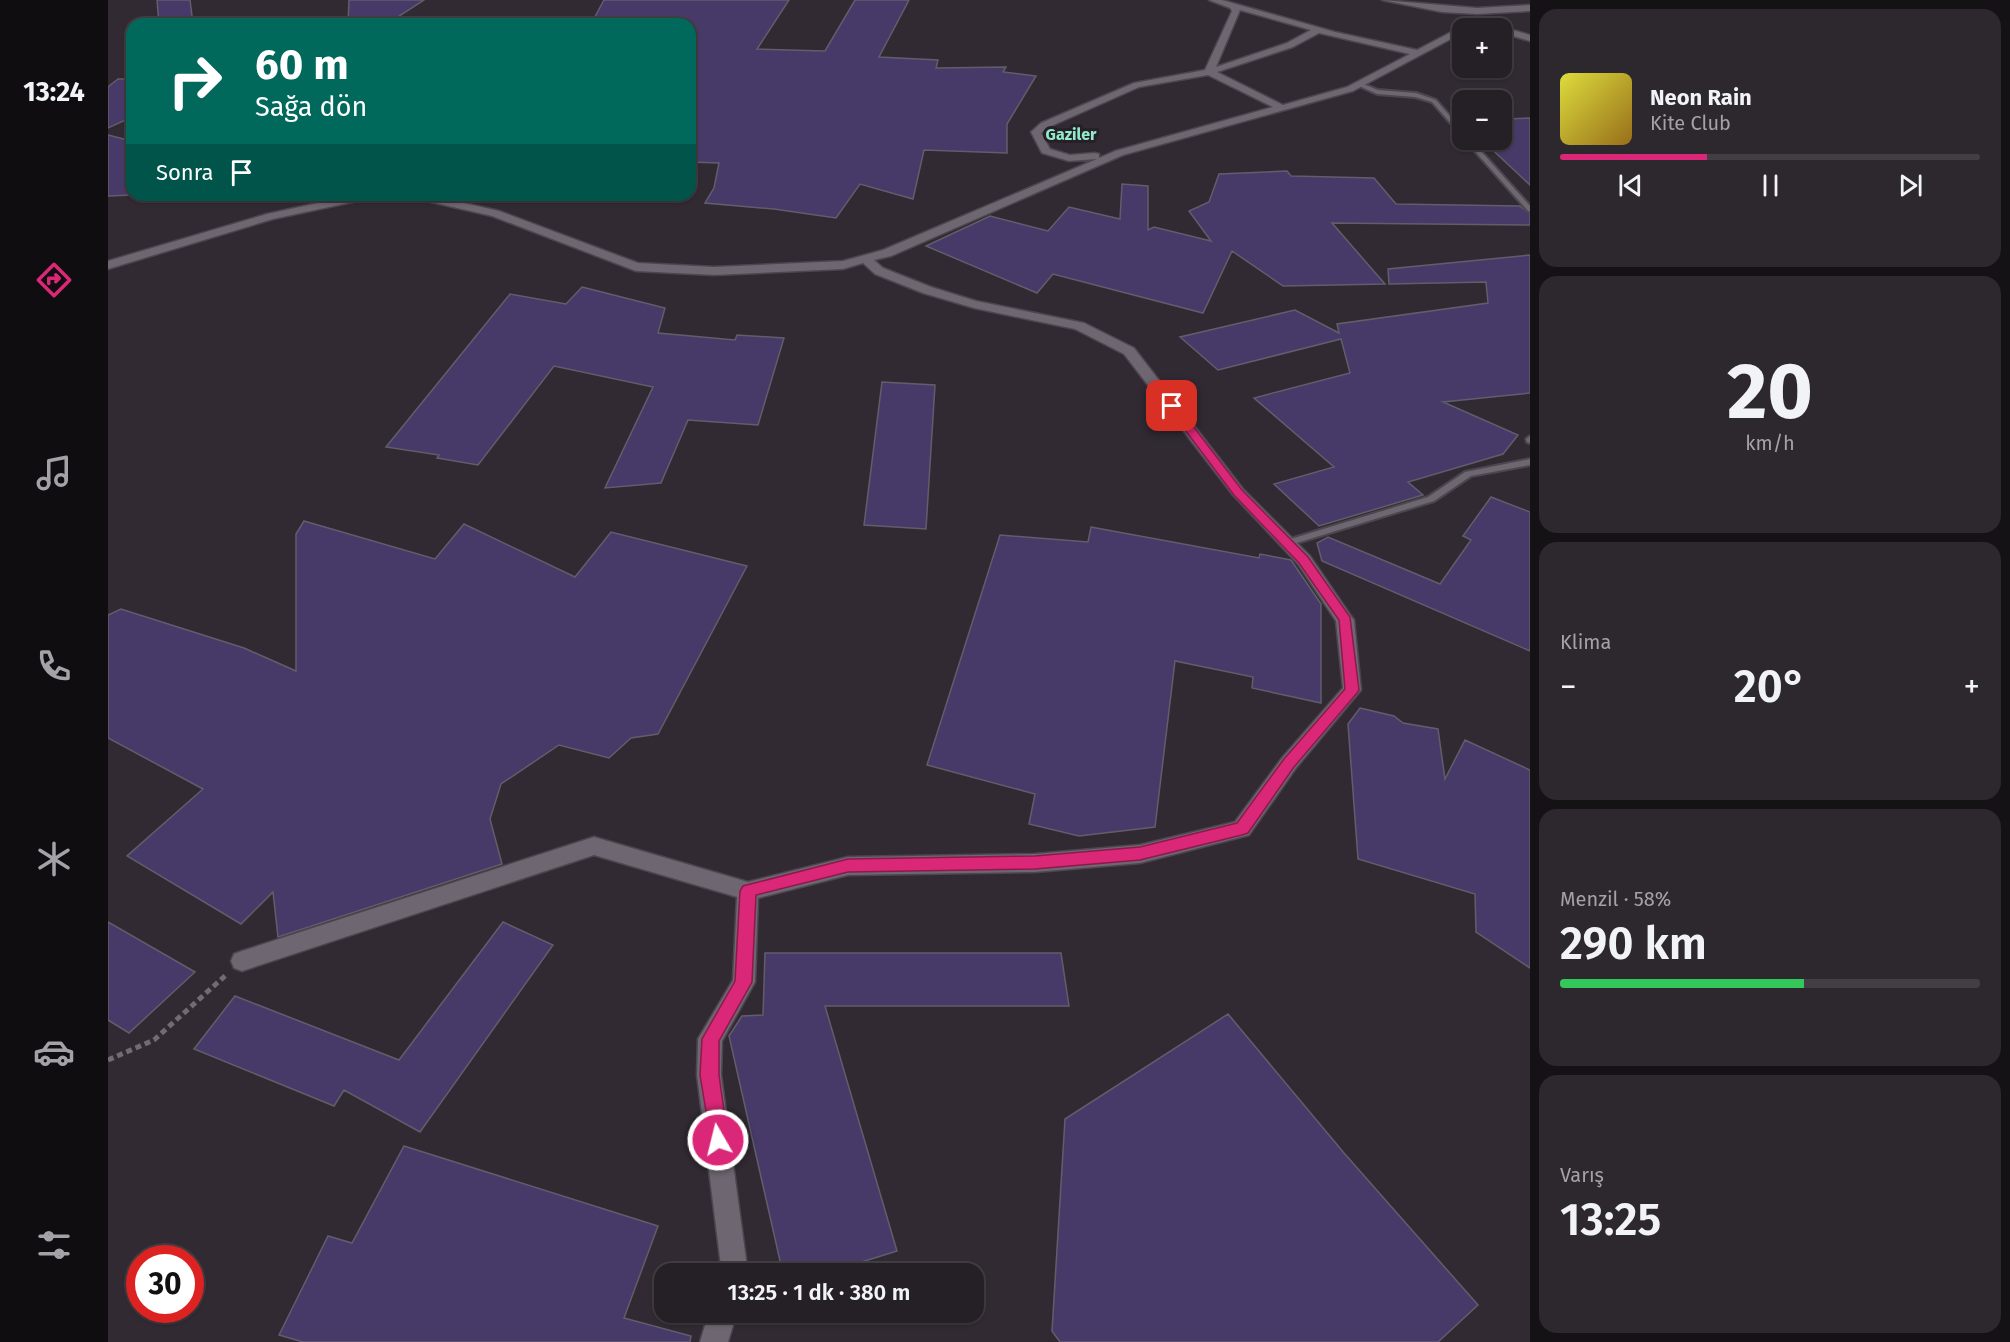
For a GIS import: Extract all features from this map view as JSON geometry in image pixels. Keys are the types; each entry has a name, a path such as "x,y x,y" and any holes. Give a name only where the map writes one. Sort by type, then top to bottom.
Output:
{"street":[{"path":"1213,0 1318,30 1419,53"},
{"path":"1386,0 1452,23"},
{"path":"1209,72 1236,11 1234,6"},
{"path":"1484,18 1530,8"},
{"path":"1495,18 1530,8"},
{"path":"441,201 495,213 636,267 714,271 843,265 887,253 1119,153 1284,109 1359,84 1419,53 1452,27"},
{"path":"1119,153 1069,158 1046,151 1036,132 1045,125 1137,86 1209,72 1290,45 1318,30"},
{"path":"1512,33 1530,38"},
{"path":"1209,72 1284,109"},
{"path":"108,265 271,216 342,201"},
{"path":"242,961 594,846 748,891 848,866 1035,863 1140,854 1242,829 1289,763 1352,690 1345,620 1304,560 1238,492 1130,351 1079,326 974,304 927,290 879,272 866,259"},
{"path":"734,1263 710,1075 710,1039 744,982 748,891"},
{"path":"714,1342 720,1323"}],"lane":[{"path":"1359,84 1377,92 1416,95 1434,101 1452,122"},
{"path":"1477,150 1530,210"},
{"path":"1287,543 1431,499 1468,474 1530,462"}],"path":[{"path":"108,1060 154,1040 242,961"}],"building":[{"path":"157,0 190,0 192,18 158,18"},
{"path":"349,0 424,0 396,18 348,18"},
{"path":"604,0 789,0 757,49 825,51 855,0 909,0 879,57 938,60 936,68 1006,67 1003,72 1036,76 1007,124 1007,153 924,150 913,199 860,184 836,218 774,209 705,203 714,188 719,163 696,162 696,18 594,18"},
{"path":"118,79 126,79 126,120 108,128 108,87"},
{"path":"1530,118 1530,185 1493,150 1512,150 1512,119"},
{"path":"108,135 126,140 126,195 108,196"},
{"path":"1287,171 1291,176 1374,178 1396,204 1520,206 1530,214 1530,225 1332,223 1385,284 1283,286 1232,251 1203,313 1053,274 1037,293 926,246 990,216 1048,231 1069,207 1120,219 1122,184 1148,186 1148,230 1154,227 1211,241 1189,211 1209,202 1219,174"},
{"path":"1530,255 1530,393 1443,402 1518,435 1503,454 1408,482 1423,495 1319,526 1274,484 1334,467 1254,398 1350,373 1341,339 1218,370 1180,337 1295,310 1339,333 1337,324 1488,303 1486,282 1389,284 1388,269"},
{"path":"582,287 665,308 658,333 735,340 737,335 784,338 758,425 688,420 661,483 605,488 653,387 554,366 478,465 437,458 439,455 386,447 510,294 566,304"},
{"path":"882,382 935,385 926,529 864,525"},
{"path":"1491,497 1530,512 1530,651 1322,561 1317,543 1328,537 1440,584 1471,540 1463,536"},
{"path":"304,521 435,559 464,524 575,577 611,532 747,566 658,734 631,738 609,758 559,745 501,784 490,819 502,864 278,937 273,892 241,924 127,856 203,789 108,738 108,615 121,609 244,648 296,671 296,534"},
{"path":"1091,527 1259,558 1260,554 1291,560 1321,604 1321,703 1252,688 1253,677 1175,661 1155,827 1079,836 1029,824 1035,794 927,765 1000,535 1088,542"},
{"path":"1360,708 1394,716 1403,723 1438,729 1445,779 1465,740 1530,770 1530,968 1476,932 1475,894 1358,859 1348,724"},
{"path":"108,922 195,972 129,1033 108,1020"},
{"path":"503,922 553,945 420,1132 344,1090 334,1106 194,1049 235,996 399,1060"},
{"path":"765,953 1061,953 1069,1006 825,1006 897,1251 858,1263 781,1263 729,1036 742,1016 763,1015"},
{"path":"1228,1014 1344,1153 1478,1305 1438,1342 1060,1342 1052,1331 1065,1119"},
{"path":"404,1146 658,1226 624,1318 691,1336 690,1342 303,1342 279,1335 328,1236 352,1243"}],"district":[{"name":"Gaziler","path":"1071,134"}],"route":[{"path":"718,1140 710,1075 710,1039 744,982 748,891 848,866 1035,863 1140,854 1242,829 1289,763 1352,690 1345,620 1304,560 1238,492 1172,406"}]}
